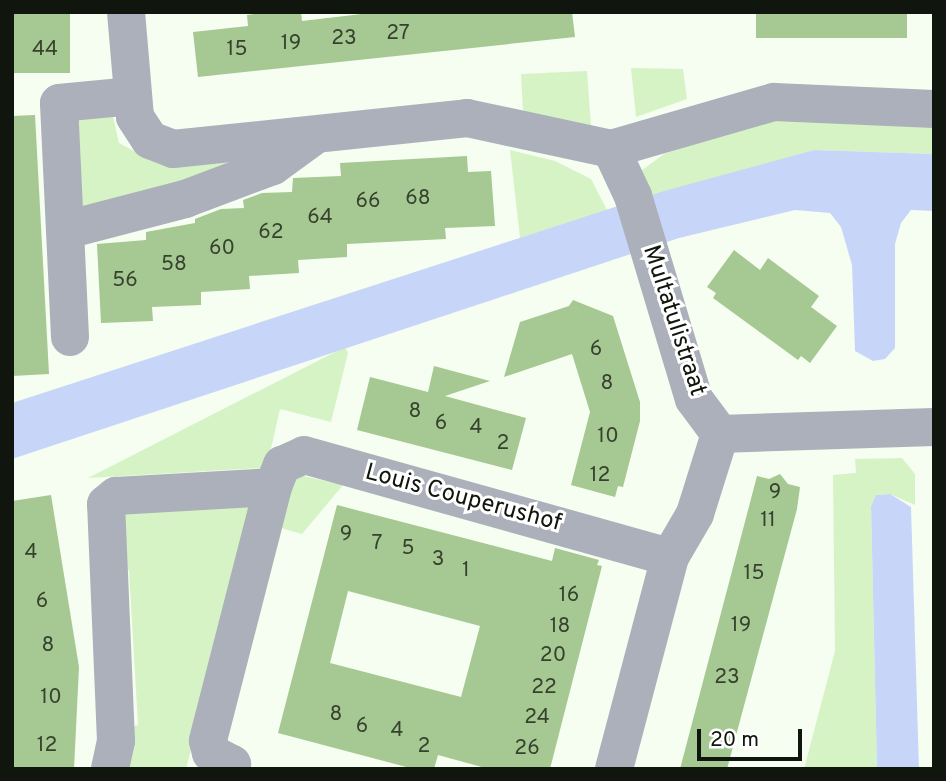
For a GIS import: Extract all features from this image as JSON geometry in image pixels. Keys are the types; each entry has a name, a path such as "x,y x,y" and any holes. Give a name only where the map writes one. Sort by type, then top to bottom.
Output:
{"street":[{"path":"126,12 132,96 140,129 150,140 173,149 467,118 611,149 774,102 934,109"},
{"path":"71,337 59,103 132,96"},
{"path":"66,230 185,199 273,166 315,135"},
{"name":"Multatulistraat","path":"611,149 633,196 694,399 720,434"},
{"path":"614,769 670,557 695,514 720,434 934,427"},
{"name":"Louis Couperushof","path":"272,487 282,465 304,455 670,557"},
{"path":"110,769 116,741 106,504 116,496 272,487 208,741 214,757 239,767"}],"green space":[{"path":"631,68 683,69 687,99 636,117"},
{"path":"587,71 591,126 523,111 521,74"},
{"path":"111,108 119,143 153,161 276,151 150,198 76,210 69,110"},
{"path":"768,118 934,122 934,154 814,150 652,196 642,170 664,154"},
{"path":"510,150 555,161 591,179 607,210 520,238"},
{"path":"345,347 348,353 331,422 280,409 269,457 260,468 88,478"},
{"path":"902,458 915,474 915,505 890,494 876,495 871,506 877,769 804,769 835,651 833,475 856,473 855,459"},
{"path":"299,475 343,485 302,534 281,528 278,522"},
{"path":"243,498 253,515 186,769 130,769 128,728 138,725 129,570 122,570 121,510"}],"water":[{"path":"814,150 934,154 934,211 911,210 901,223 895,244 895,348 885,359 873,361 855,351 852,265 841,227 830,213 795,210 679,238 12,459 12,403 664,191"},
{"path":"890,494 911,507 919,769 877,769 871,506 876,495"}],"building":[{"path":"14,12 70,12 70,73 14,73"},
{"path":"301,12 302,21 379,12 572,12 575,37 198,77 193,32 248,26 247,15"},
{"path":"756,12 907,12 907,38 756,38"},
{"path":"35,115 49,374 12,376 12,116"},
{"path":"467,156 468,172 491,171 495,226 445,228 446,239 347,244 347,257 298,260 299,273 249,276 250,289 201,292 201,305 152,307 153,321 101,323 97,244 146,240 146,232 195,223 195,219 221,209 244,208 243,200 262,193 292,192 293,178 341,176 340,163"},
{"path":"734,250 760,270 768,258 819,296 811,307 837,326 810,363 801,356 798,360 713,298 716,293 707,287"},
{"path":"573,300 613,316 640,402 640,421 623,487 618,486 615,497 571,485 590,412 572,354 504,377 520,322 569,306"},
{"path":"434,366 490,381 445,396 526,418 512,470 357,430 370,377 428,392"},
{"path":"780,474 788,484 800,487 797,509 727,769 680,769 757,476 769,479"},
{"path":"51,495 79,667 74,769 12,767 12,501"},
{"path":"337,505 552,561 555,548 599,560 597,565 602,566 550,769 489,769 438,755 434,769 414,769 278,733","holes":["348,591 480,626 461,697 330,663"]}]}
